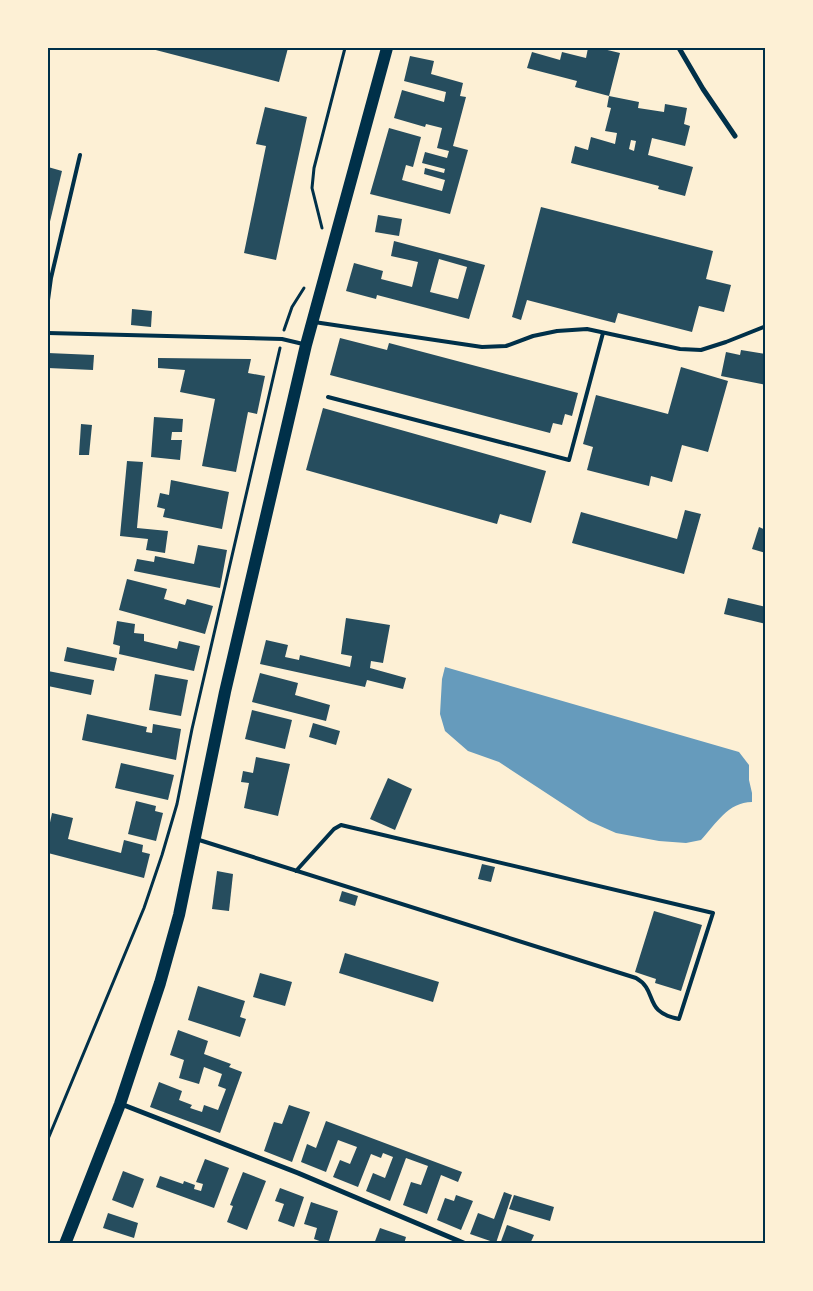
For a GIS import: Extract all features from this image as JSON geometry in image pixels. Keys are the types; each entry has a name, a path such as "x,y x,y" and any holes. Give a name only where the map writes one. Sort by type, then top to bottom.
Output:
{"main road":[{"path":"65,1244 120,1104 160,983 179,914 225,692 306,345 386,48"}],"street":[{"path":"680,48 703,89 735,136"},
{"path":"120,1104 298,1173 466,1244"}],"lane":[{"path":"48,300 51,278 80,155"},
{"path":"312,322 482,347 506,346 533,336 557,331 587,329 680,349 701,350 766,326"},
{"path":"48,333 282,339 306,345"},
{"path":"328,397 569,460 603,333"},
{"path":"195,839 296,871 636,978 643,982 658,1011 668,1017 679,1019 713,914 341,825 334,829 296,871"}],"path":[{"path":"323,234 312,188 314,168 345,48"},
{"path":"48,1139 144,908 178,801 192,729 282,339 292,307 307,282"}],"water":[{"path":"445,667 739,752 749,765 752,802 744,803 729,810 701,840 686,843 659,841 616,833 589,821 499,762 468,751 445,731 440,714 442,679"}],"building":[{"path":"148,48 288,48 279,82"},
{"path":"588,48 599,48 620,53 609,96 575,87 577,81 527,68 532,52 560,60 562,52 586,58"},
{"path":"410,56 434,61 431,74 463,83 460,96 466,97 453,146 468,150 450,214 370,194 389,128 421,137 413,167 406,165 402,180 442,191 445,180 424,174 425,168 444,173 445,169 422,163 425,152 447,158 449,151 437,148 442,128 426,124 425,127 394,118 402,90 444,102 446,92 404,81"},
{"path":"609,96 639,102 638,108 664,112 665,104 687,108 684,124 690,126 685,146 652,138 648,155 693,167 685,196 658,189 659,186 571,163 575,146 588,150 591,137 615,144 617,133 605,131 611,108 607,107","holes":["631,140 636,141 634,151 629,149"]},
{"path":"265,107 307,117 276,260 244,253 266,146 256,144"},
{"path":"48,167 62,171 48,230"},
{"path":"541,207 713,251 706,279 731,285 724,312 699,306 692,332 618,313 615,323 527,300 521,320 512,317"},
{"path":"378,215 402,219 399,236 375,232"},
{"path":"394,241 485,265 469,319 377,295 376,299 346,291 354,263 383,271 381,279 412,287 418,262 391,256","holes":["439,259 467,267 458,299 430,292"]},
{"path":"132,309 152,311 151,327 131,325"},
{"path":"340,338 387,350 389,343 578,393 572,416 565,414 562,425 553,423 550,433 330,375"},
{"path":"741,350 766,354 766,385 721,376 726,352 740,355"},
{"path":"48,353 94,355 93,370 48,368"},
{"path":"158,358 251,359 248,373 265,376 257,414 248,412 236,472 202,466 215,399 180,392 185,370 158,368"},
{"path":"681,367 728,381 708,452 682,445 672,482 651,476 649,486 587,470 593,447 583,444 596,395 668,414"},
{"path":"323,408 546,471 531,523 500,514 497,524 306,470"},
{"path":"154,417 183,419 182,432 172,432 171,440 182,440 180,460 151,457"},
{"path":"81,424 92,425 89,455 79,455"},
{"path":"127,461 143,462 137,528 168,531 165,553 146,550 148,539 120,536"},
{"path":"171,480 229,492 222,529 163,517 165,509 157,507 160,493 169,495"},
{"path":"685,510 701,514 684,574 572,543 581,512 677,539"},
{"path":"759,527 766,530 766,553 752,549"},
{"path":"198,545 227,550 220,588 134,571 137,559 154,562 155,556 194,564"},
{"path":"127,579 167,589 164,599 185,605 187,599 213,606 205,634 119,610"},
{"path":"728,598 766,607 766,624 724,614"},
{"path":"346,618 390,625 383,663 371,661 370,668 406,678 403,689 367,680 365,687 260,664 266,640 288,645 285,657 299,660 300,655 350,667 352,656 341,654"},
{"path":"117,621 135,624 134,633 144,634 144,641 177,649 179,641 200,646 194,671 119,654 120,646 113,644"},
{"path":"67,647 117,658 114,671 64,661"},
{"path":"48,671 94,680 91,695 48,686"},
{"path":"260,673 298,683 295,695 330,705 326,721 252,702"},
{"path":"155,674 188,680 181,716 149,710"},
{"path":"252,710 292,720 285,749 245,739"},
{"path":"87,714 147,727 146,732 152,733 153,724 181,729 176,760 82,740"},
{"path":"313,723 340,731 336,745 309,737"},
{"path":"256,757 290,764 278,816 244,808 249,783 241,782 243,771 253,773"},
{"path":"121,763 174,775 168,800 115,788"},
{"path":"388,778 412,789 395,830 370,819"},
{"path":"136,801 156,806 155,811 163,813 156,841 128,834"},
{"path":"52,813 73,818 68,839 121,853 124,840 143,845 142,852 150,854 144,878 48,853 48,832"},
{"path":"482,864 495,867 491,882 478,879"},
{"path":"217,871 233,874 229,911 212,909"},
{"path":"342,891 358,896 355,906 339,901"},
{"path":"654,911 702,925 681,991 655,983 656,979 635,972"},
{"path":"345,953 439,982 433,1002 339,973"},
{"path":"260,973 292,982 285,1006 253,997"},
{"path":"198,986 245,1001 240,1017 246,1019 240,1037 188,1020"},
{"path":"178,1030 208,1041 204,1054 231,1064 229,1067 242,1072 220,1133 150,1107 159,1082 182,1091 179,1100 192,1105 190,1108 202,1112 204,1105 218,1110 226,1089 218,1086 222,1074 204,1067 199,1084 179,1078 184,1060 170,1055"},
{"path":"289,1105 310,1112 292,1162 264,1151 274,1122 282,1124"},
{"path":"326,1121 462,1172 458,1182 441,1175 427,1214 403,1205 411,1182 421,1185 428,1166 406,1158 390,1201 366,1191 373,1173 385,1178 393,1157 383,1153 381,1158 371,1154 358,1187 333,1177 340,1160 350,1164 357,1147 338,1140 326,1172 301,1162 307,1144 316,1148"},
{"path":"205,1159 229,1168 214,1208 156,1187 160,1176 183,1184 184,1181 195,1185 194,1189 201,1191 203,1184 196,1182"},
{"path":"123,1171 144,1179 133,1208 112,1200"},
{"path":"243,1172 266,1181 247,1230 227,1222 233,1206 230,1205"},
{"path":"280,1188 304,1197 294,1227 278,1221 284,1204 275,1201"},
{"path":"504,1192 512,1195 496,1243 470,1234 478,1213 494,1219"},
{"path":"456,1195 473,1201 461,1230 437,1220 445,1198 454,1201"},
{"path":"514,1195 554,1207 550,1221 509,1209"},
{"path":"311,1202 338,1211 328,1244 314,1239 317,1228 304,1224"},
{"path":"108,1213 138,1223 134,1238 103,1228"},
{"path":"507,1225 534,1235 530,1244 500,1244"},
{"path":"380,1228 406,1237 404,1244 374,1244"}]}
